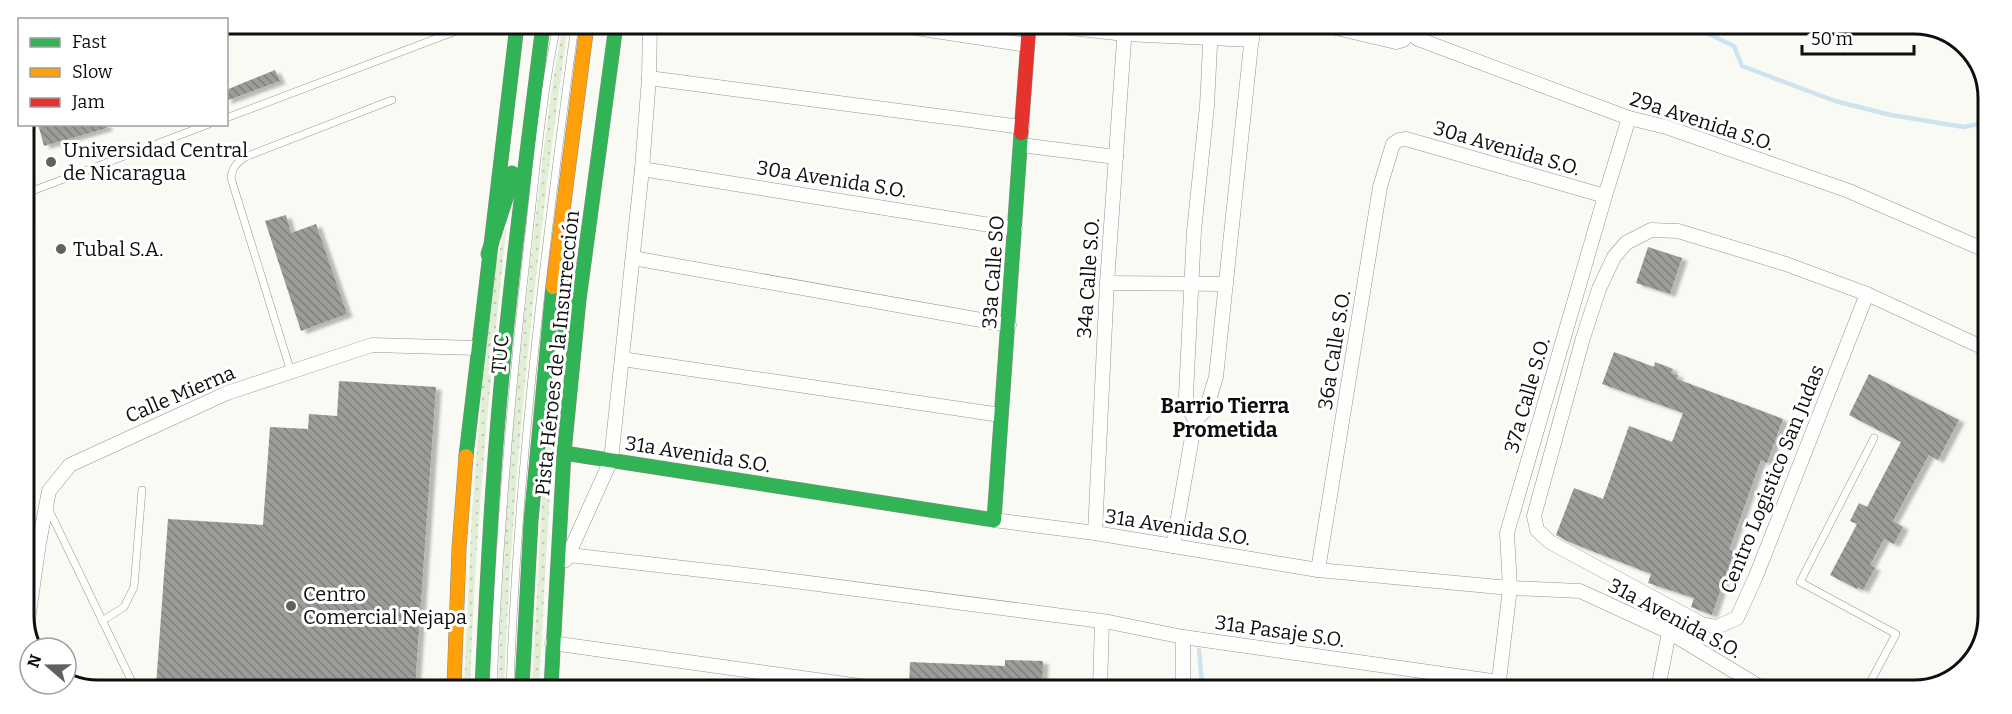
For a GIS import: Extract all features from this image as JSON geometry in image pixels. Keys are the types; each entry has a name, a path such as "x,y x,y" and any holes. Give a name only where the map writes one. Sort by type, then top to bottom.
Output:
{"street":[{"path":"454,680 459,549 467,435 516,34"},
{"path":"488,254 509,189 523,93 539,34"},
{"path":"482,680 489,534 500,398 540,34"},
{"name":"Pista Héroes de la Insurrección","path":"522,680 538,431 567,175 586,34"},
{"name":"Pista Héroes de la Insurrección","path":"551,680 564,453 579,300 615,34"},
{"path":"557,579 611,460 642,169 650,34"},
{"path":"955,34 1027,45"},
{"name":"33a Calle SO","path":"994,520 1028,34"},
{"name":"34a Calle S.O.","path":"1095,533 1107,283 1125,34"},
{"path":"1195,420 1187,405 1186,395 1191,285 1211,34"},
{"path":"1173,546 1195,420 1206,410 1213,388 1252,34"},
{"path":"1362,34 1396,42 1403,40 1407,34"},
{"name":"29a Avenida S.O.","path":"1413,34 1418,39 1629,118 1666,127 1849,191 1977,247"},
{"path":"569,402 563,287 574,184 580,77"},
{"path":"649,78 1022,127"},
{"name":"37a Calle S.O.","path":"1500,680 1510,588 1507,533 1629,118"},
{"name":"30a Avenida S.O.","path":"1399,140 1406,140 1605,196"},
{"name":"36a Calle S.O.","path":"1318,570 1380,187 1392,144 1399,140"},
{"path":"1021,146 1116,157"},
{"name":"30a Avenida S.O.","path":"642,169 1015,229"},
{"name":"Centro Logistico San Judas","path":"1867,294 1756,576 1737,618 1717,627 1702,624 1550,542 1537,530 1534,516 1583,338 1604,279 1614,258 1626,243 1652,230 1678,231 1786,264 1867,294 1977,345"},
{"path":"633,258 1009,325"},
{"path":"1107,283 1226,284"},
{"name":"Calle Mierna","path":"35,572 49,491 70,465 227,393 372,345 477,348"},
{"path":"622,359 1001,416"},
{"name":"31a Avenida S.O.","path":"564,453 994,520 1095,533 1318,570 1510,588 1580,591 1669,632 1749,680"},
{"path":"35,543 39,543"},
{"name":"31a Pasaje S.O.","path":"569,555 763,577 1055,615 1460,680"},
{"path":"1100,680 1102,622"},
{"path":"1660,680 1669,632"},
{"path":"1183,637 1183,680"},
{"path":"552,643 817,680"}],"lane":[{"path":"228,117 448,34"},
{"name":"TUC","path":"493,680 504,497 524,278 544,105 556,34"},
{"name":"TUC","path":"510,680 520,506 532,369 573,34"},
{"path":"291,372 231,178 232,171 235,165 245,157 392,100"},
{"path":"34,190 204,126"},
{"path":"1871,680 1896,634 1800,582 1874,438"},
{"path":"102,621 124,607 134,587 141,490"},
{"path":"47,505 131,680"}],"green space":[{"path":"561,34 567,34 536,272 513,520 504,680 498,680 511,455 528,281 554,74"},
{"path":"507,223 484,455 470,680 464,680 472,513 482,387 496,263"},
{"path":"556,349 557,417 550,490 539,680 532,680 543,480"}],"building":[{"path":"275,70 280,81 228,100 228,89"},
{"path":"39,126 106,126 107,128 44,146"},
{"path":"286,215 291,233 316,224 347,314 301,331 265,221"},
{"path":"1648,247 1682,258 1670,294 1636,283"},
{"path":"1614,352 1654,367 1655,362 1673,369 1671,373 1678,375 1677,379 1783,419 1767,463 1761,460 1729,550 1734,551 1712,615 1691,607 1694,598 1648,583 1651,574 1556,535 1574,488 1603,499 1629,426 1672,442 1683,413 1602,384"},
{"path":"1869,374 1959,420 1938,460 1929,455 1893,521 1903,527 1894,544 1884,539 1870,565 1875,568 1863,590 1830,575 1857,524 1850,521 1859,503 1867,507 1901,442 1849,415"},
{"name":"Centro Comercial Nejapa","path":"339,381 436,387 415,680 156,680 168,519 263,525 270,427 308,429 309,414 337,416"},
{"path":"1005,660 1043,661 1042,680 909,680 910,662 1005,666"}],"waterway":[{"path":"1709,34 1734,46 1742,66 1835,101 1891,115 1964,127 1977,124"},
{"path":"1199,650 1202,680"}],"traffic: fast":[{"path":"466,456 516,34"},
{"path":"482,680 490,528 501,381 542,34"},
{"path":"551,680 564,453 579,300 615,34"},
{"path":"564,453 994,520 1021,133"},
{"path":"488,254 512,173"},
{"path":"565,267 563,287 565,333"},
{"path":"522,680 531,521 553,287"}],"traffic: slow":[{"path":"553,287 586,34"},
{"path":"454,680 459,549 466,456"}],"traffic: jam":[{"path":"1021,133 1028,34"}],"place":[{"name":"Universidad Central de Nicaragua","path":"51,162"},
{"name":"Tubal S.A.","path":"61,249"},
{"name":"Centro Comercial Nejapa","path":"291,606"}],"district":[{"name":"Barrio Tierra Prometida","path":"1225,418"}]}
